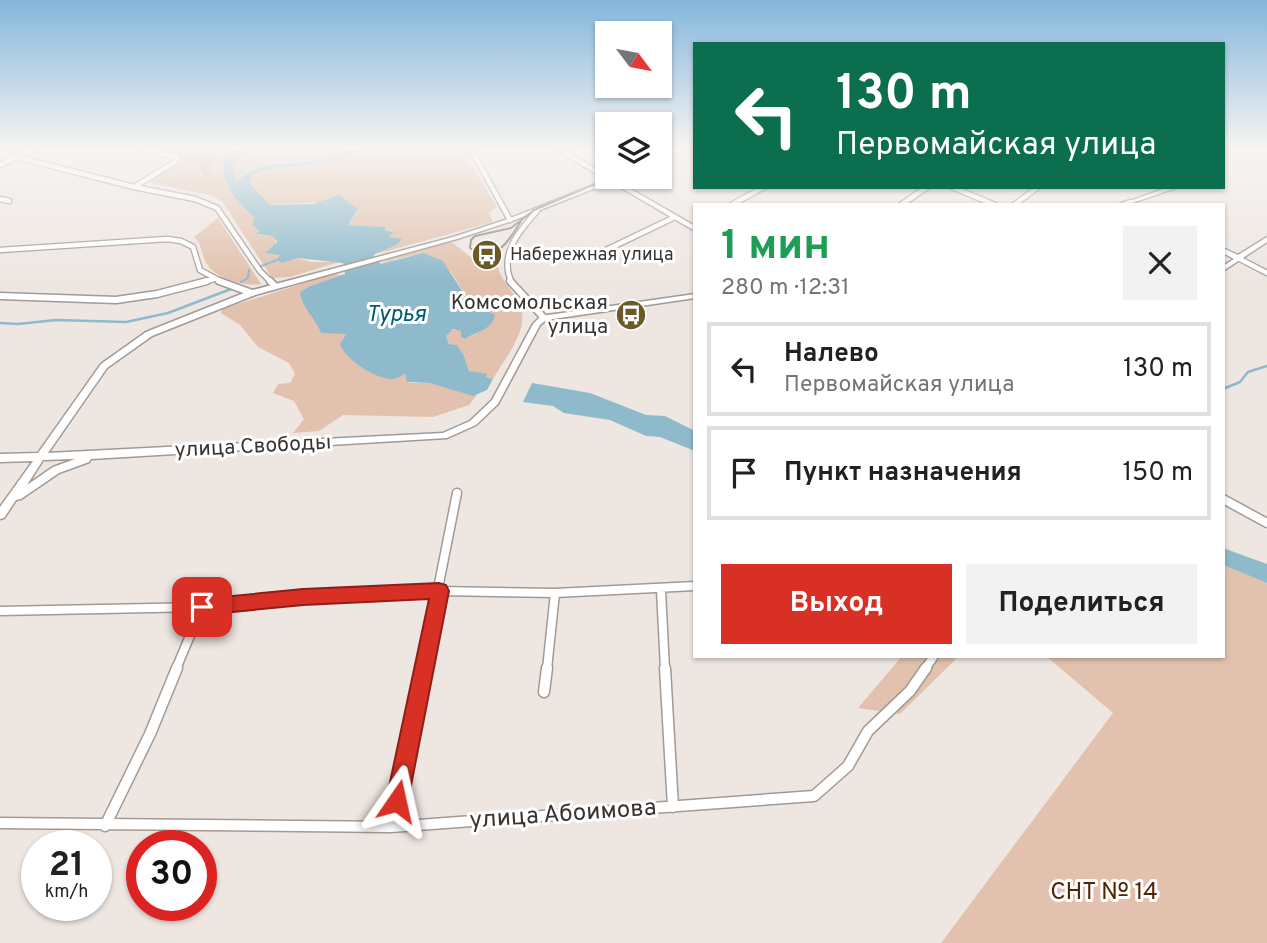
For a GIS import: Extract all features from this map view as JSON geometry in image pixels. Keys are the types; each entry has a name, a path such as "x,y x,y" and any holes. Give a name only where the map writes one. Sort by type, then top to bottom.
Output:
{"main road":[{"path":"0,515 92,381 122,351 149,334 180,319 252,293 510,220 584,191"},
{"path":"635,191 693,226"},
{"path":"903,203 922,191"},
{"path":"1132,203 1165,191"},
{"path":"1225,268 1267,239"},
{"path":"1225,251 1238,258"},
{"path":"544,318 693,296"},
{"name":"улица Свободы","path":"0,458 444,436 473,423 495,402 537,324 544,318"},
{"path":"0,515 33,484 68,465 100,455"}],"street":[{"path":"154,191 195,199 216,208 260,271 275,286"},
{"path":"494,191 510,220"},
{"path":"735,203 757,191"},
{"path":"962,191 990,203"},
{"path":"1017,203 1033,191"},
{"path":"0,199 9,201"},
{"path":"537,211 516,238 506,266 510,280 544,318"},
{"path":"604,251 675,217"},
{"path":"0,250 167,239 181,241 193,247 200,270 214,279 252,293"},
{"path":"1238,258 1267,273"},
{"path":"0,296 116,300 157,294 214,279"},
{"path":"391,827 457,494"},
{"path":"1225,500 1267,523"},
{"path":"0,611 202,607 303,597 439,591 555,593 661,590 693,586"},
{"path":"661,590 673,807"},
{"path":"544,692 555,593"},
{"path":"105,826 150,734 202,607"},
{"name":"улица Абоимова","path":"0,823 391,827 814,796 848,766 868,731 910,691 933,658"}],"green space":[{"path":"190,191 232,191 255,218 253,226 259,235 274,236 276,245 267,251 280,255 280,262 298,258 311,262 339,262 290,277 272,278 222,201 210,195"},
{"path":"257,191 487,191 497,207 489,213 493,222 380,253 377,252 402,241 389,237 392,231 385,230 385,227 348,225 357,212 320,202 270,205"},
{"path":"218,218 261,284 233,281 213,271 206,263 194,237"},
{"path":"453,243 472,258 497,263 502,277 521,307 521,328 517,339 493,379 469,371 457,345 449,344 446,336 450,330 460,330 468,337 476,334 480,308 468,298 451,272 435,258 426,255 381,264"},
{"path":"333,274 342,275 301,292 320,331 346,334 341,342 354,359 376,375 385,377 406,374 409,383 430,383 477,395 469,405 433,417 343,415 319,431 293,433 304,419 294,401 273,393 278,384 290,383 295,374 289,363 258,347 240,325 221,313 222,309"},
{"name":"СНТ № 14","path":"1225,566 1267,583 1267,943 941,943 1113,713 1048,658 1225,658"},
{"path":"900,658 957,658 900,714 858,708"}],"water":[{"name":"Турья","path":"232,191 257,191 270,205 313,204 339,195 358,209 348,225 385,227 385,230 393,232 389,237 402,239 398,244 375,254 373,257 381,264 423,253 443,261 469,302 495,315 491,324 465,339 461,337 461,331 453,329 446,336 449,344 457,345 469,371 487,374 486,377 493,379 487,390 473,396 430,383 407,382 405,374 393,379 383,378 360,366 348,356 340,344 346,334 321,333 300,292 345,274 343,263 298,258 282,263 277,260 280,255 265,253 277,242 273,236 257,234 259,231 252,225 255,218"},
{"path":"532,383 590,393 646,415 665,416 693,430 693,450 660,437 646,436 610,420 564,413 553,406 523,402"},
{"path":"1225,549 1267,564 1267,583 1225,566"}],"waterway":[{"path":"261,266 277,260"},
{"path":"241,282 248,278 249,270"},
{"path":"0,323 56,320 126,322 168,313 231,289"},
{"path":"1225,388 1240,382 1248,372 1267,366"}],"tram line":[{"path":"521,221 506,243 494,252 479,253 470,248 471,240 475,236 511,228 534,210 579,191"}],"place":[{"name":"Набережная улица","path":"487,255"},
{"name":"Комсомольская улица","path":"631,315"}],"route":[{"path":"202,607 303,597 439,591 397,801"}]}
